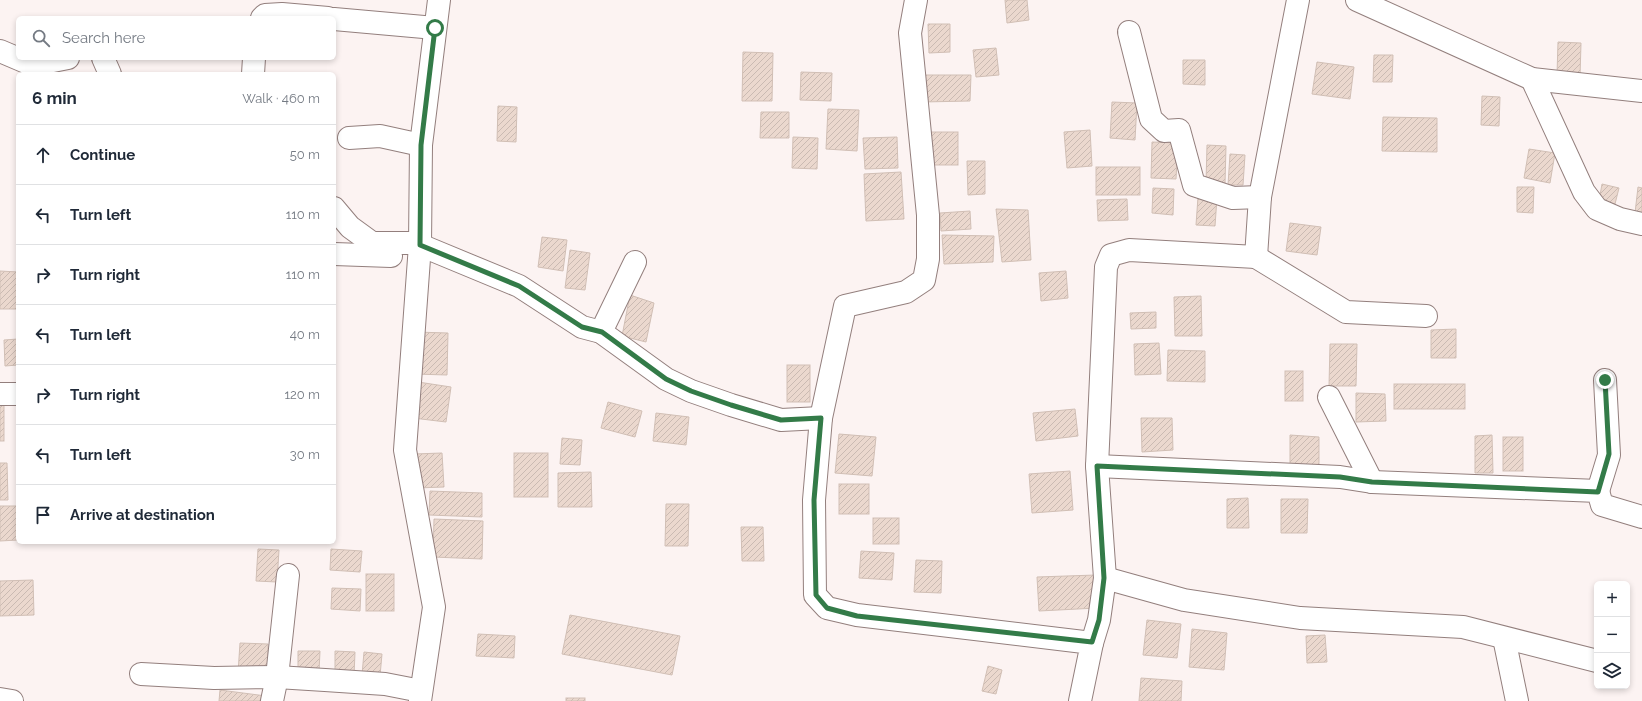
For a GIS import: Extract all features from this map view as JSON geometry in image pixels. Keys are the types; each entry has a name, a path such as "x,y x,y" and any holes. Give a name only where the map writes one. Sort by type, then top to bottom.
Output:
{"street":[{"path":"141,674 214,678 277,677 385,684 420,696 434,607 405,450 419,248 421,145 439,0"},
{"path":"916,0 910,33 928,215 928,259 924,280 906,292 845,306 821,418 814,500 816,595 827,608 857,616 1092,642"},
{"path":"1256,257 1260,198 1298,0"},
{"path":"1361,0 1532,79 1642,91"},
{"path":"263,16 282,14 305,16"},
{"path":"336,18 435,28"},
{"path":"1129,32 1151,119 1164,131 1179,130 1194,185 1233,198 1260,198"},
{"path":"0,51 16,58"},
{"path":"21,60 33,65 58,60"},
{"path":"104,60 109,72"},
{"path":"253,72 254,60"},
{"path":"1532,79 1584,192 1597,209 1620,219 1642,224"},
{"path":"349,138 380,136 421,145"},
{"path":"336,210 350,227 372,244 419,248 519,286 582,327 602,332 666,379 691,391 781,420 821,418"},
{"path":"336,254 419,248"},
{"path":"1080,701 1092,642 1099,620 1104,578 1097,466 1106,267 1111,255 1129,250 1256,257 1346,312 1426,316"},
{"path":"602,332 635,262"},
{"path":"1605,380 1609,454 1598,492 1602,505 1642,517"},
{"path":"0,394 16,394"},
{"path":"1329,397 1372,482"},
{"path":"1097,466 1340,477 1372,482 1598,492"},
{"path":"272,701 277,677 288,575"},
{"path":"1104,578 1184,600 1300,618 1463,627 1594,660"},
{"path":"1504,638 1517,701"},
{"path":"0,699 12,701"}],"building":[{"path":"1005,0 1027,0 1029,20 1007,23"},
{"path":"928,24 950,24 950,52 929,53"},
{"path":"1558,42 1581,43 1580,77 1557,75"},
{"path":"996,48 999,75 976,77 973,50"},
{"path":"743,52 773,53 772,101 742,101"},
{"path":"1374,55 1393,55 1392,82 1373,82"},
{"path":"1183,60 1205,60 1205,85 1183,84"},
{"path":"1317,62 1354,67 1350,99 1312,94"},
{"path":"801,72 832,73 831,101 800,100"},
{"path":"922,75 971,75 970,101 922,102"},
{"path":"1482,96 1500,97 1499,126 1481,125"},
{"path":"1112,102 1137,103 1135,140 1110,138"},
{"path":"498,106 517,107 516,142 497,141"},
{"path":"828,109 859,110 857,151 826,149"},
{"path":"761,112 789,112 789,138 760,138"},
{"path":"1383,117 1437,118 1437,152 1382,151"},
{"path":"1090,130 1092,166 1067,168 1064,132"},
{"path":"928,132 958,132 958,165 928,165"},
{"path":"793,137 818,138 817,169 792,168"},
{"path":"897,137 898,168 865,169 863,138"},
{"path":"1152,142 1178,143 1176,179 1151,178"},
{"path":"1207,145 1226,146 1225,184 1206,183"},
{"path":"1529,149 1555,153 1550,183 1524,178"},
{"path":"1230,154 1245,155 1243,185 1228,185"},
{"path":"967,161 985,161 985,194 968,195"},
{"path":"1096,167 1140,167 1140,195 1096,195"},
{"path":"901,172 904,219 866,221 864,174"},
{"path":"1602,184 1619,188 1615,204 1599,201"},
{"path":"1517,187 1534,187 1533,213 1517,212"},
{"path":"1638,187 1642,188 1642,214 1635,213"},
{"path":"1153,188 1174,189 1173,215 1152,213"},
{"path":"1198,197 1217,198 1215,226 1196,225"},
{"path":"1127,199 1128,220 1098,221 1097,200"},
{"path":"996,209 1028,210 1031,260 1002,262"},
{"path":"970,211 971,229 941,231 940,213"},
{"path":"1290,223 1321,227 1317,255 1286,251"},
{"path":"942,235 994,236 993,262 944,264"},
{"path":"542,237 567,240 563,271 538,267"},
{"path":"570,250 590,253 585,290 565,288"},
{"path":"0,271 16,272 16,309 0,309"},
{"path":"1066,271 1068,298 1041,301 1039,273"},
{"path":"630,295 654,303 646,342 622,336"},
{"path":"1201,296 1202,336 1175,336 1174,297"},
{"path":"1156,312 1156,328 1131,329 1130,313"},
{"path":"1456,329 1456,358 1431,358 1431,330"},
{"path":"415,332 448,333 447,375 414,374"},
{"path":"16,339 16,365 5,366 4,340"},
{"path":"1159,343 1161,374 1135,375 1134,344"},
{"path":"1330,344 1357,344 1356,386 1329,386"},
{"path":"1168,350 1205,351 1205,382 1167,381"},
{"path":"787,365 810,365 810,402 787,402"},
{"path":"1285,371 1303,371 1303,401 1285,401"},
{"path":"418,382 451,387 446,422 413,418"},
{"path":"1394,384 1465,384 1465,409 1394,409"},
{"path":"1356,393 1385,394 1386,421 1356,422"},
{"path":"608,402 642,411 635,437 601,428"},
{"path":"0,405 4,405 4,441 0,441"},
{"path":"1075,409 1078,436 1036,441 1033,413"},
{"path":"656,413 689,417 686,445 653,441"},
{"path":"1141,418 1172,418 1173,450 1142,452"},
{"path":"839,434 876,437 872,476 835,473"},
{"path":"1290,435 1319,437 1319,471 1290,469"},
{"path":"1492,435 1493,473 1475,473 1475,436"},
{"path":"1503,437 1523,437 1523,471 1503,471"},
{"path":"562,438 582,440 580,465 560,464"},
{"path":"442,453 444,487 416,488 414,454"},
{"path":"514,453 548,453 548,497 514,497"},
{"path":"0,463 7,463 8,500 0,500"},
{"path":"1070,471 1073,510 1032,513 1029,474"},
{"path":"591,472 592,507 558,507 558,473"},
{"path":"839,484 869,484 869,514 839,514"},
{"path":"430,491 482,493 482,517 429,515"},
{"path":"1248,498 1249,528 1227,528 1227,499"},
{"path":"1281,499 1308,499 1307,533 1281,533"},
{"path":"666,504 689,504 688,546 665,546"},
{"path":"0,506 16,506 16,540 0,541"},
{"path":"873,518 899,518 899,544 873,544"},
{"path":"434,519 483,521 482,559 433,557"},
{"path":"741,527 763,527 764,561 742,561"},
{"path":"258,549 279,550 277,582 256,581"},
{"path":"331,549 362,551 360,572 330,570"},
{"path":"861,551 894,553 892,580 859,578"},
{"path":"916,560 942,561 941,593 914,592"},
{"path":"366,574 394,574 394,611 366,611"},
{"path":"1096,575 1097,608 1039,611 1037,577"},
{"path":"33,580 34,615 0,616 0,581"},
{"path":"332,588 361,589 360,611 331,609"},
{"path":"570,615 680,636 672,675 562,654"},
{"path":"1147,620 1181,624 1177,658 1143,655"},
{"path":"1192,629 1227,633 1224,670 1189,667"},
{"path":"478,634 515,636 514,658 476,656"},
{"path":"1325,635 1327,662 1307,663 1306,636"},
{"path":"240,643 268,644 268,672 238,673"},
{"path":"298,651 320,651 319,672 298,671"},
{"path":"335,651 355,652 354,676 335,676"},
{"path":"364,652 382,654 380,676 362,675"},
{"path":"988,666 1002,670 996,694 982,691"},
{"path":"1141,678 1182,681 1181,701 1139,701"},
{"path":"220,690 266,696 266,701 219,701"},
{"path":"566,698 585,698 585,701 566,701"}],"route":[{"path":"435,28 421,145 420,245 519,286 582,327 602,332 666,379 691,391 781,420 821,418 814,500 816,595 827,608 857,616 1092,642 1099,620 1104,578 1097,466 1340,477 1372,482 1598,492 1609,454 1605,380"}]}
